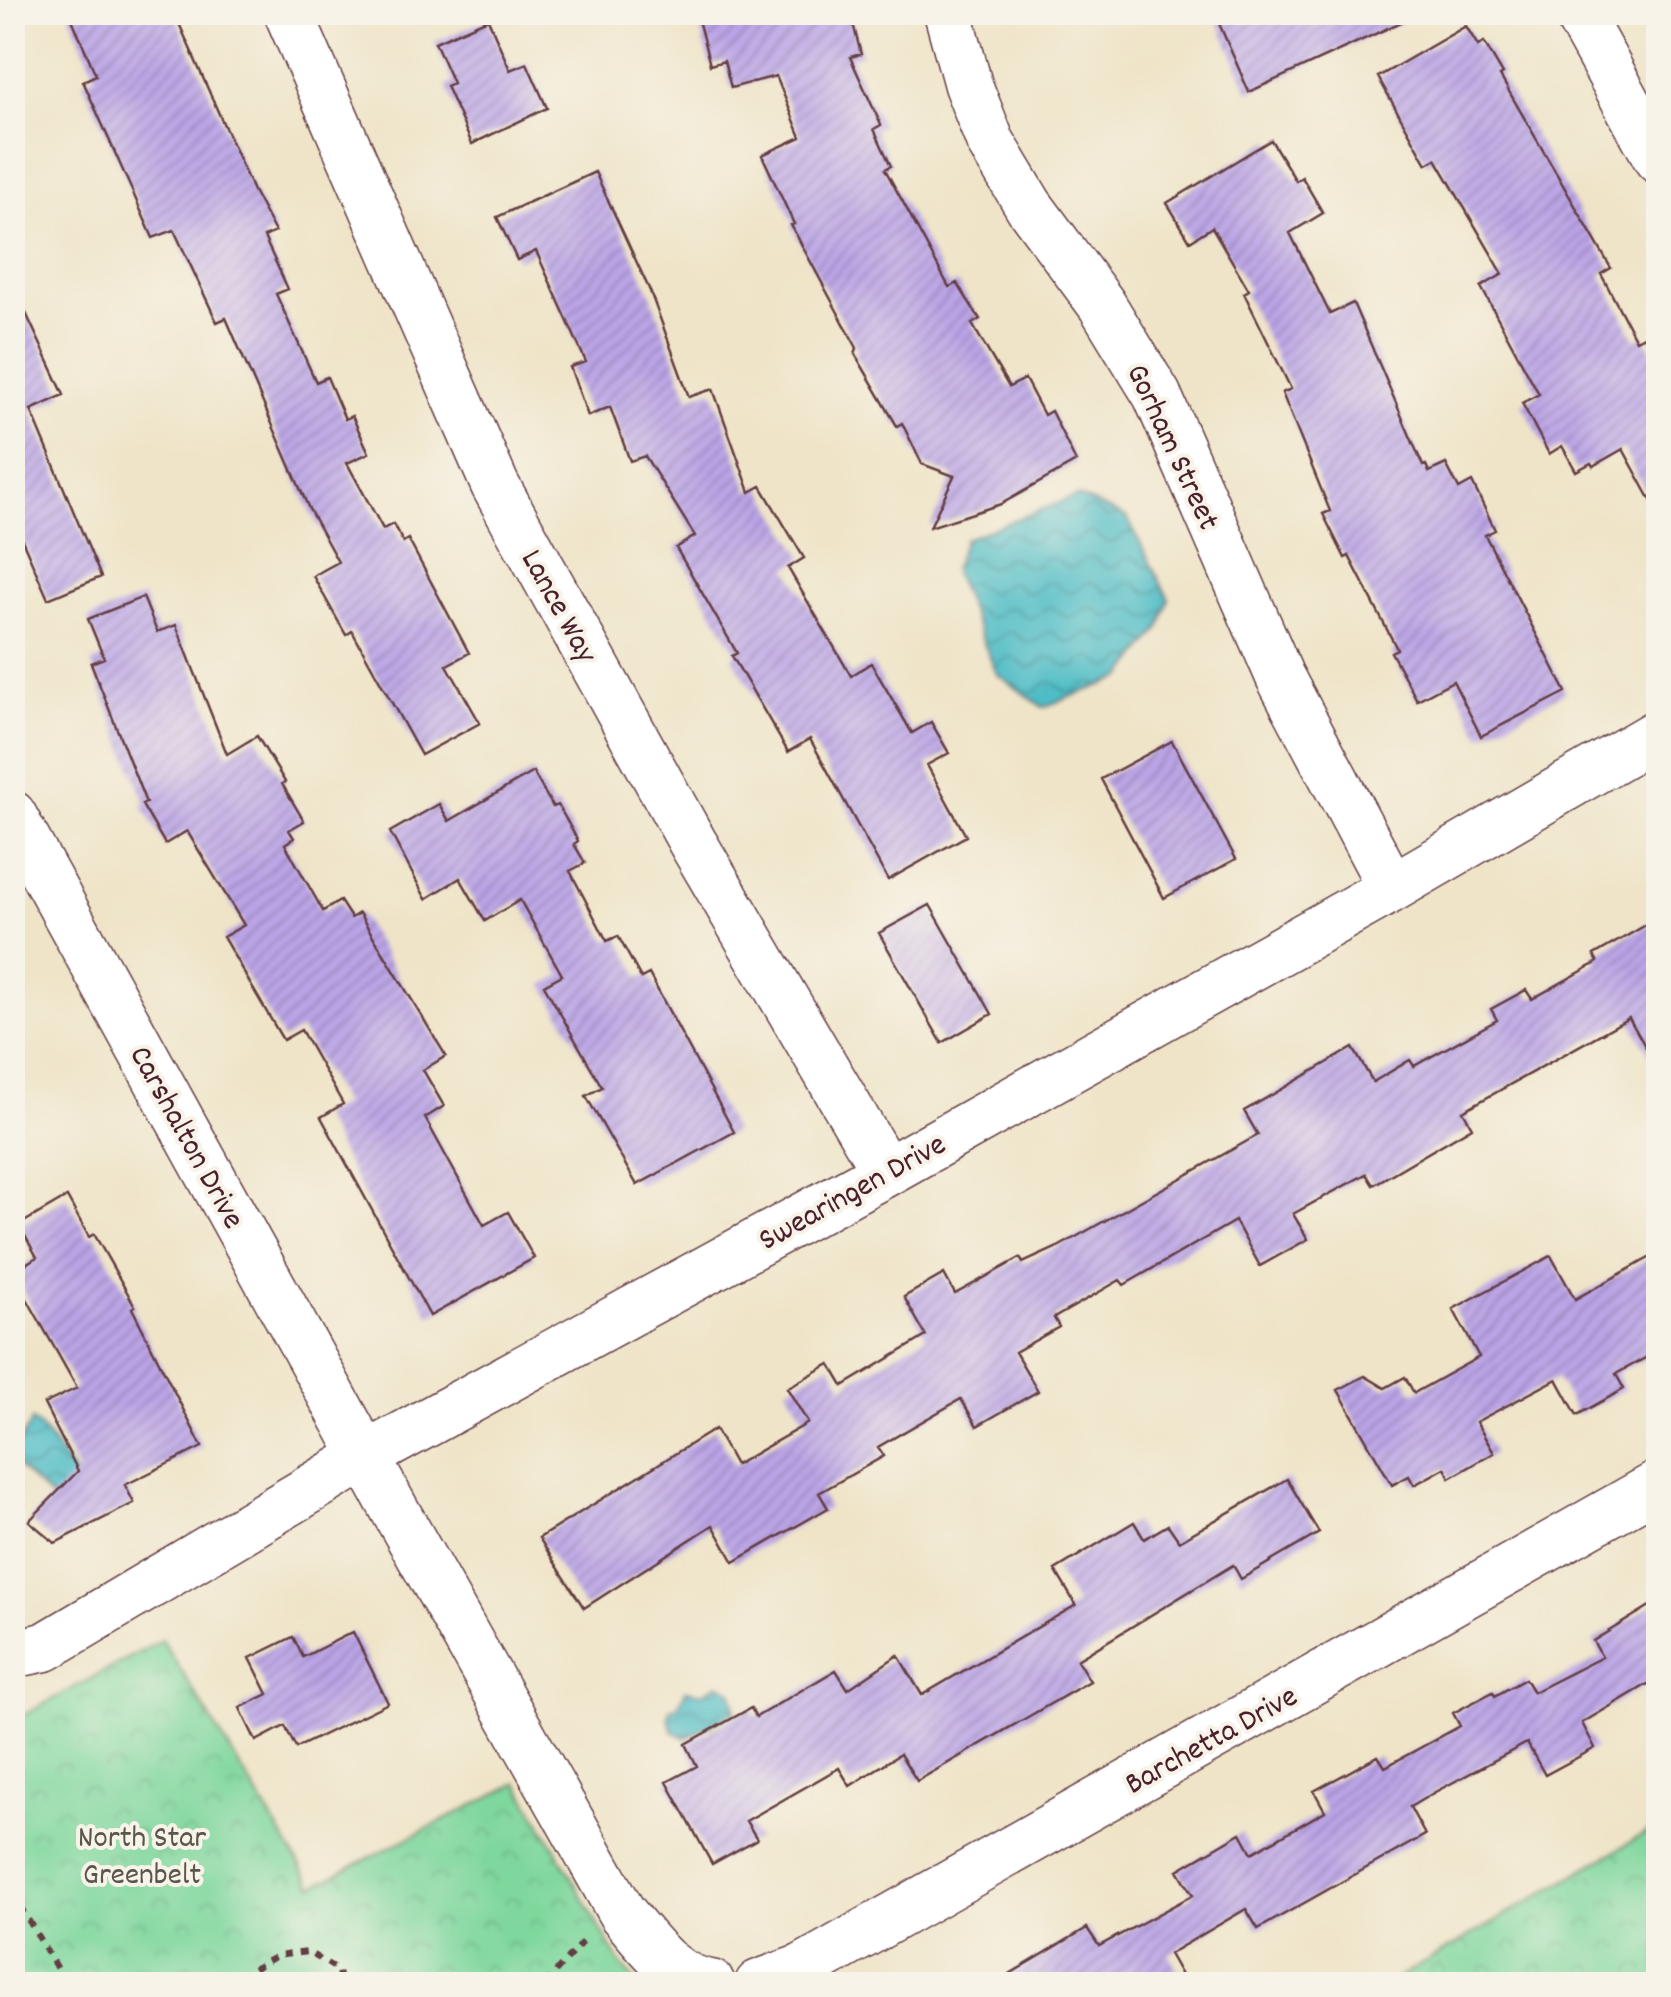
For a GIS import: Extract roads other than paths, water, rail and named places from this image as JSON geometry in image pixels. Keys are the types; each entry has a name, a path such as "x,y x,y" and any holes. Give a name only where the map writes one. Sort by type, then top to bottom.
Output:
{"street":[{"name":"Lance Way","path":"288,12 495,485 694,845 886,1172"},
{"name":"Gorham Street","path":"948,12 968,84 990,141 1029,206 1102,305 1157,395 1280,676 1392,888"},
{"path":"1576,12 1658,159"},
{"name":"Swearingen Drive","path":"12,1685 29,1651 366,1456 886,1172 1392,888 1658,733"},
{"name":"Carshalton Drive","path":"12,816 366,1456"},
{"path":"366,1456 622,1913 671,1968 696,1982 710,1984"},
{"name":"Barchetta Drive","path":"759,1984 804,1968 1658,1484"}],"water":[{"path":"1077,496 1127,518 1169,599 1160,628 1123,677 1043,707 997,674 953,570 965,539"},
{"path":"32,1421 78,1479 56,1503 13,1462 12,1455"},
{"path":"718,1683 732,1691 735,1711 686,1738 673,1731 668,1717 670,1709 678,1706 686,1690 703,1693"}],"park label":[{"name":"North Star Greenbelt","path":"142,1854"}]}
